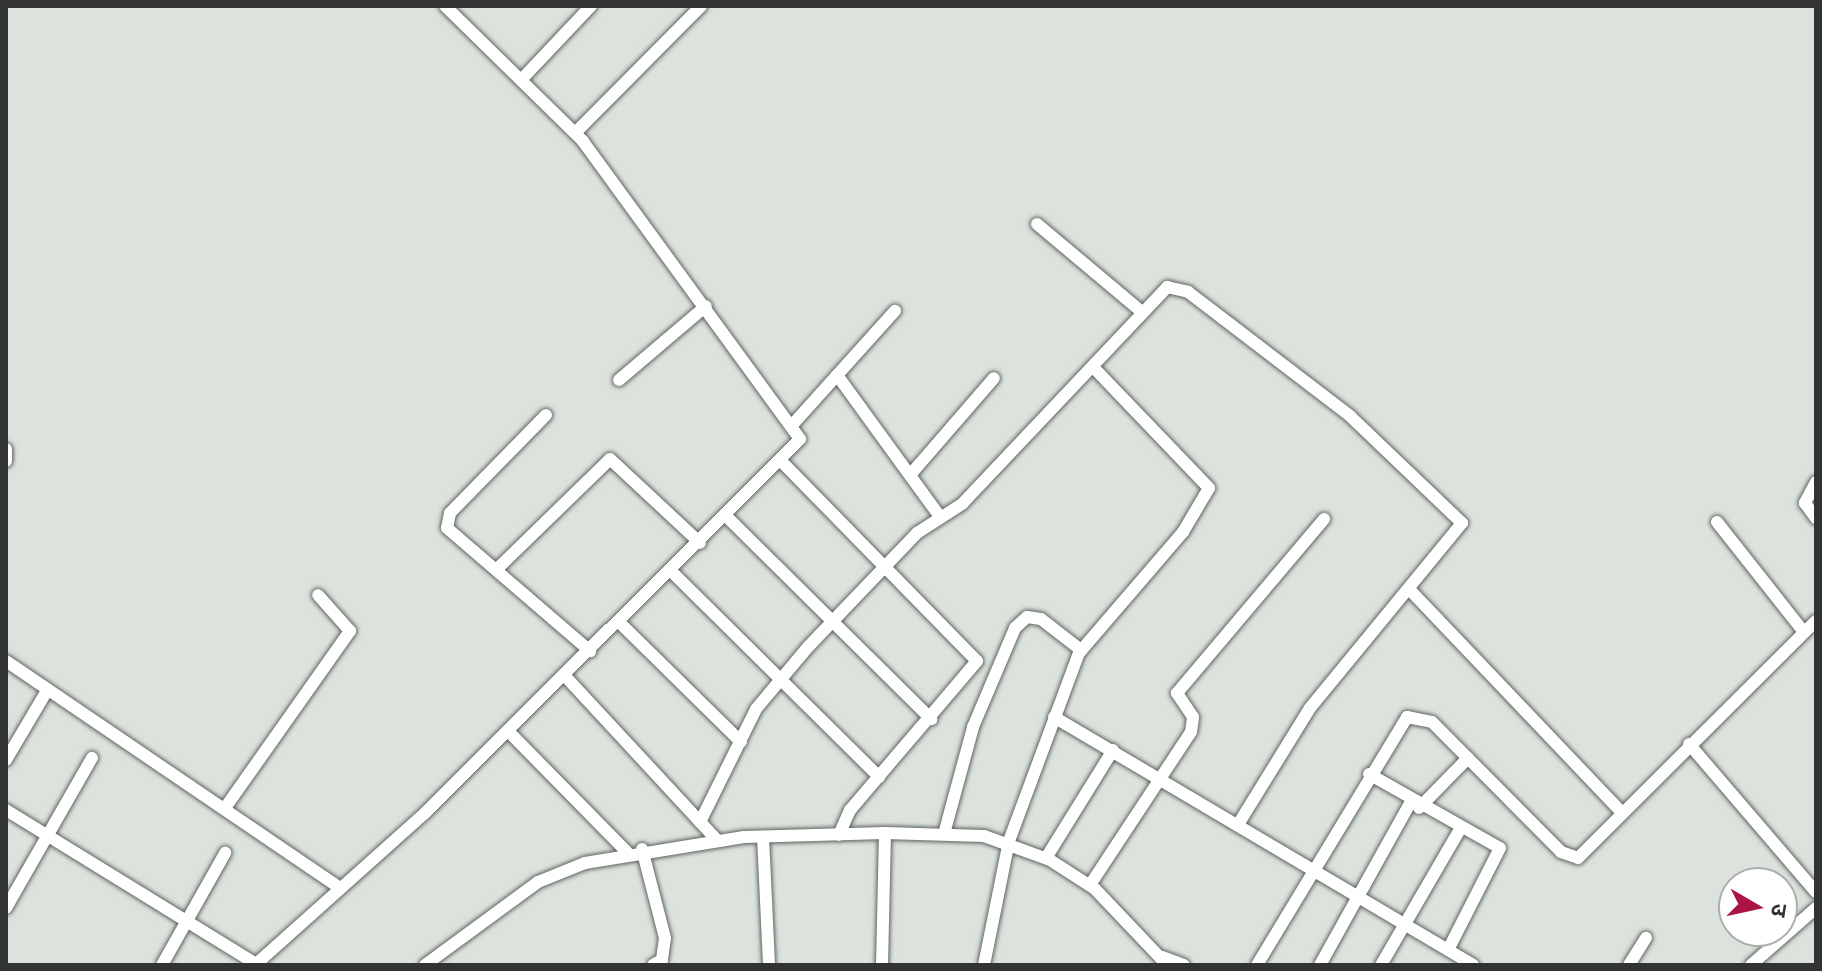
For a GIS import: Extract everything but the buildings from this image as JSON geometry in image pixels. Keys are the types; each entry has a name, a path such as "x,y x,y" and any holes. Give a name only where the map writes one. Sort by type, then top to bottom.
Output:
{"street":[{"path":"6,810 256,964 336,885 565,676 800,439 794,423 575,133 445,6"},
{"path":"521,80 591,6"},
{"path":"575,133 701,6"},
{"path":"1037,224 1142,312"},
{"path":"700,822 741,742 783,676 882,569 1094,368 1167,287 1188,292 1372,434 1459,516 1460,527 1310,708 1239,823"},
{"path":"619,380 706,306"},
{"path":"794,423 895,311"},
{"path":"984,965 1009,841 1081,650 1183,532 1209,488 1094,368"},
{"path":"837,375 940,517"},
{"path":"910,475 994,378"},
{"path":"546,415 446,520 450,532 590,651"},
{"path":"6,449 6,461"},
{"path":"496,570 610,459 700,543"},
{"path":"781,461 882,569 977,661"},
{"path":"1816,482 1805,503 1816,518"},
{"path":"726,516 931,719"},
{"path":"1090,885 1162,778 1192,727 1177,693 1324,519"},
{"path":"1717,522 1804,632"},
{"path":"671,571 783,676 879,777"},
{"path":"1409,589 1622,813"},
{"path":"225,808 350,631 318,595"},
{"path":"944,834 999,658 1027,617 1081,650"},
{"path":"1257,965 1397,725 1417,715 1468,758 1568,857 1578,858 1689,744 1816,621"},
{"path":"619,622 741,742"},
{"path":"839,835 879,777 977,661 999,658"},
{"path":"6,661 336,885"},
{"path":"565,676 717,840"},
{"path":"6,760 48,689"},
{"path":"1054,717 1239,823 1473,965"},
{"path":"508,731 627,852"},
{"path":"1689,744 1816,892"},
{"path":"1046,858 1113,750"},
{"path":"6,908 45,833 92,758"},
{"path":"1320,965 1414,805 1468,758"},
{"path":"1369,774 1414,805 1501,852 1448,950"},
{"path":"1381,965 1460,829"},
{"path":"882,965 885,833"},
{"path":"427,964 538,882 627,852 717,840 885,833 944,834 1009,841 1046,858 1090,885 1164,961 1184,965"},
{"path":"763,837 769,965"},
{"path":"642,849 665,938 660,963"},
{"path":"162,965 225,853"},
{"path":"1751,965 1816,908"},
{"path":"1629,965 1646,938"}]}
